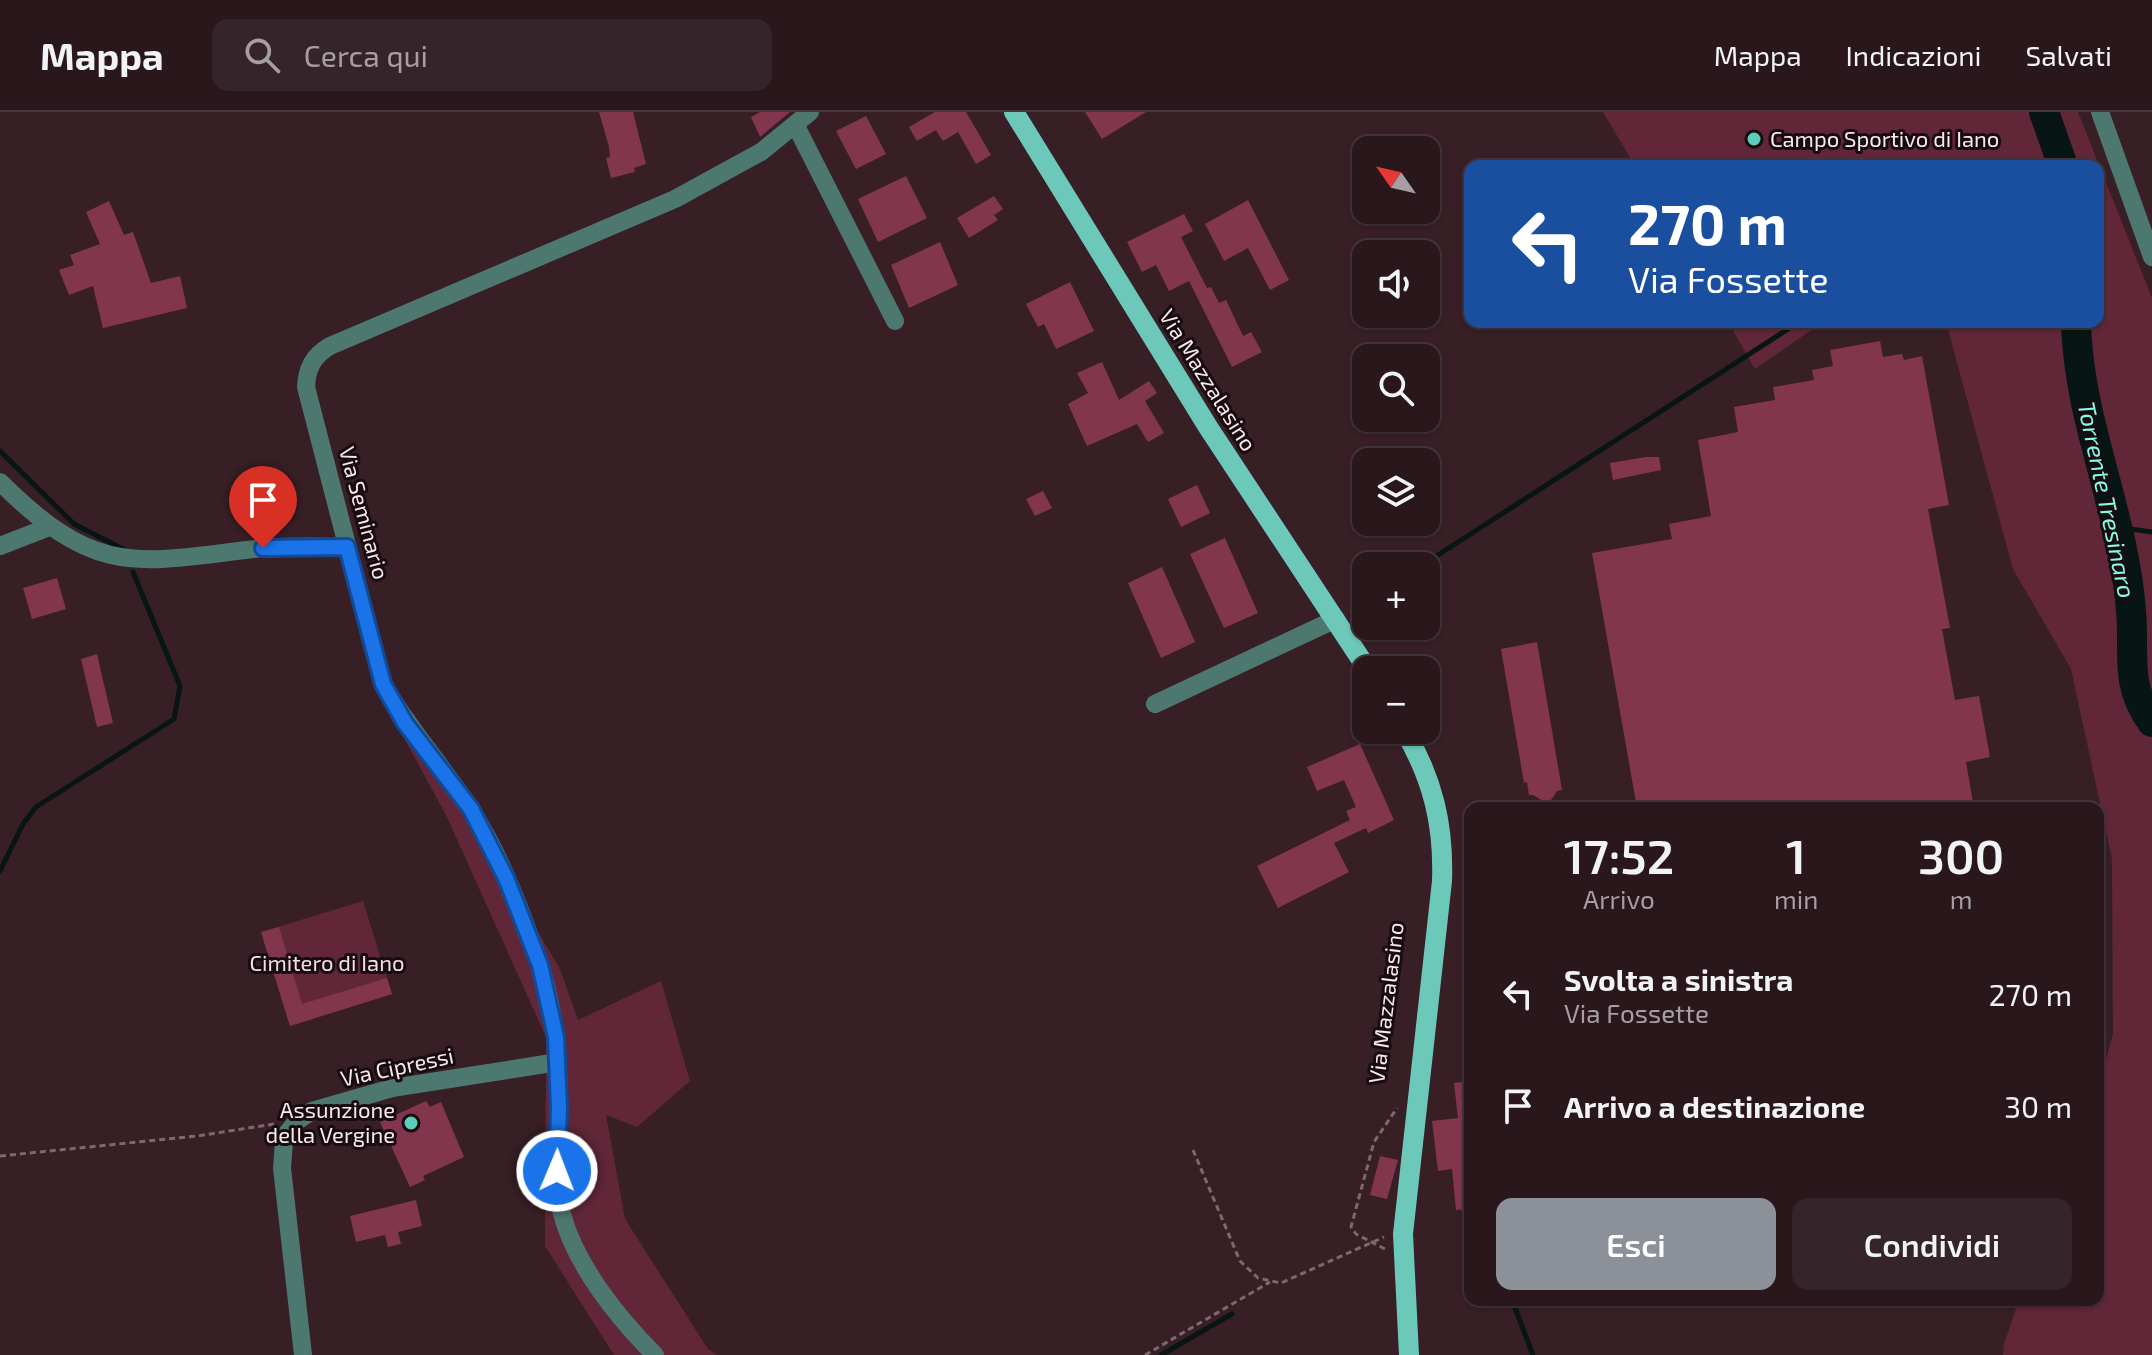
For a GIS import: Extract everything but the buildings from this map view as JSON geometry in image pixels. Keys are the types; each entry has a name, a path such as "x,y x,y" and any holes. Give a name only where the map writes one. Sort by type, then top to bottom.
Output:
{"main road":[{"name":"Via Mazzalasino","path":"1014,112 1208,427 1359,656"},
{"name":"Via Mazzalasino","path":"1409,1355 1403,1234 1442,881 1443,846 1441,823 1430,782 1411,744"}],"street":[{"name":"Via Seminario","path":"655,1355 609,1301 582,1259 563,1216 556,1155 558,1062 547,987 523,921 471,809 405,723 383,684 306,387 308,367 322,351 675,199 761,152 810,112"},
{"path":"2100,112 2152,257"},
{"path":"796,126 895,321"},
{"path":"0,482 49,527 86,548 137,561 173,561 280,547 347,547"},
{"path":"0,546 49,527"},
{"path":"1155,704 1336,619"},
{"name":"Via Cipressi","path":"297,1121 312,1111 392,1088 558,1062"},
{"path":"297,1121 284,1142 282,1168 303,1355"}],"path":[{"name":"Via Mazzalasino","path":"1388,1255 1384,1248 1352,1231 1352,1221 1374,1142 1398,1105"},
{"path":"0,1156 197,1136 297,1121"},
{"path":"1193,1150 1240,1261 1248,1272 1270,1282"},
{"path":"1145,1355 1270,1282 1295,1278 1372,1241 1403,1234"}],"green space":[{"path":"1603,112 2078,112 2097,160 1631,160"},
{"path":"2104,177 2152,298 2152,1355 2003,1355 2017,1306 2104,1306 2104,1067 2113,1034 2112,859 2104,822 2104,802 2100,802 2071,669 2013,569 1948,328 2104,328"},
{"path":"1731,328 1814,328 1755,369"},
{"path":"382,698 467,812 560,969 578,1020 661,981 690,1081 637,1127 606,1115 625,1219 708,1349 717,1355 614,1355 545,1246 546,1037 446,815"},
{"name":"Cimitero di Iano","path":"363,901 392,994 290,1026 261,932"}],"waterway":[{"name":"Torrente Tresinaro","path":"2044,112 2061,160"},
{"path":"2058,160 2061,158"},
{"path":"1440,554 1790,328"},
{"name":"Torrente Tresinaro","path":"2076,328 2084,395 2127,575 2134,681 2143,708 2152,722"},
{"path":"0,451 74,524 125,550"},
{"path":"2117,527 2152,532"},
{"path":"0,871 23,824 36,807 174,719 180,686 133,572"},
{"path":"1514,1306 1533,1355"},
{"path":"1161,1355 1232,1314"}],"place":[{"name":"Campo Sportivo di Iano","path":"1754,139"},
{"name":"Assunzione della Vergine","path":"411,1123"}],"route":[{"path":"263,548 347,547 383,684 405,723 471,809 506,878 540,965 553,1014 559,1085 557,1171"}]}
